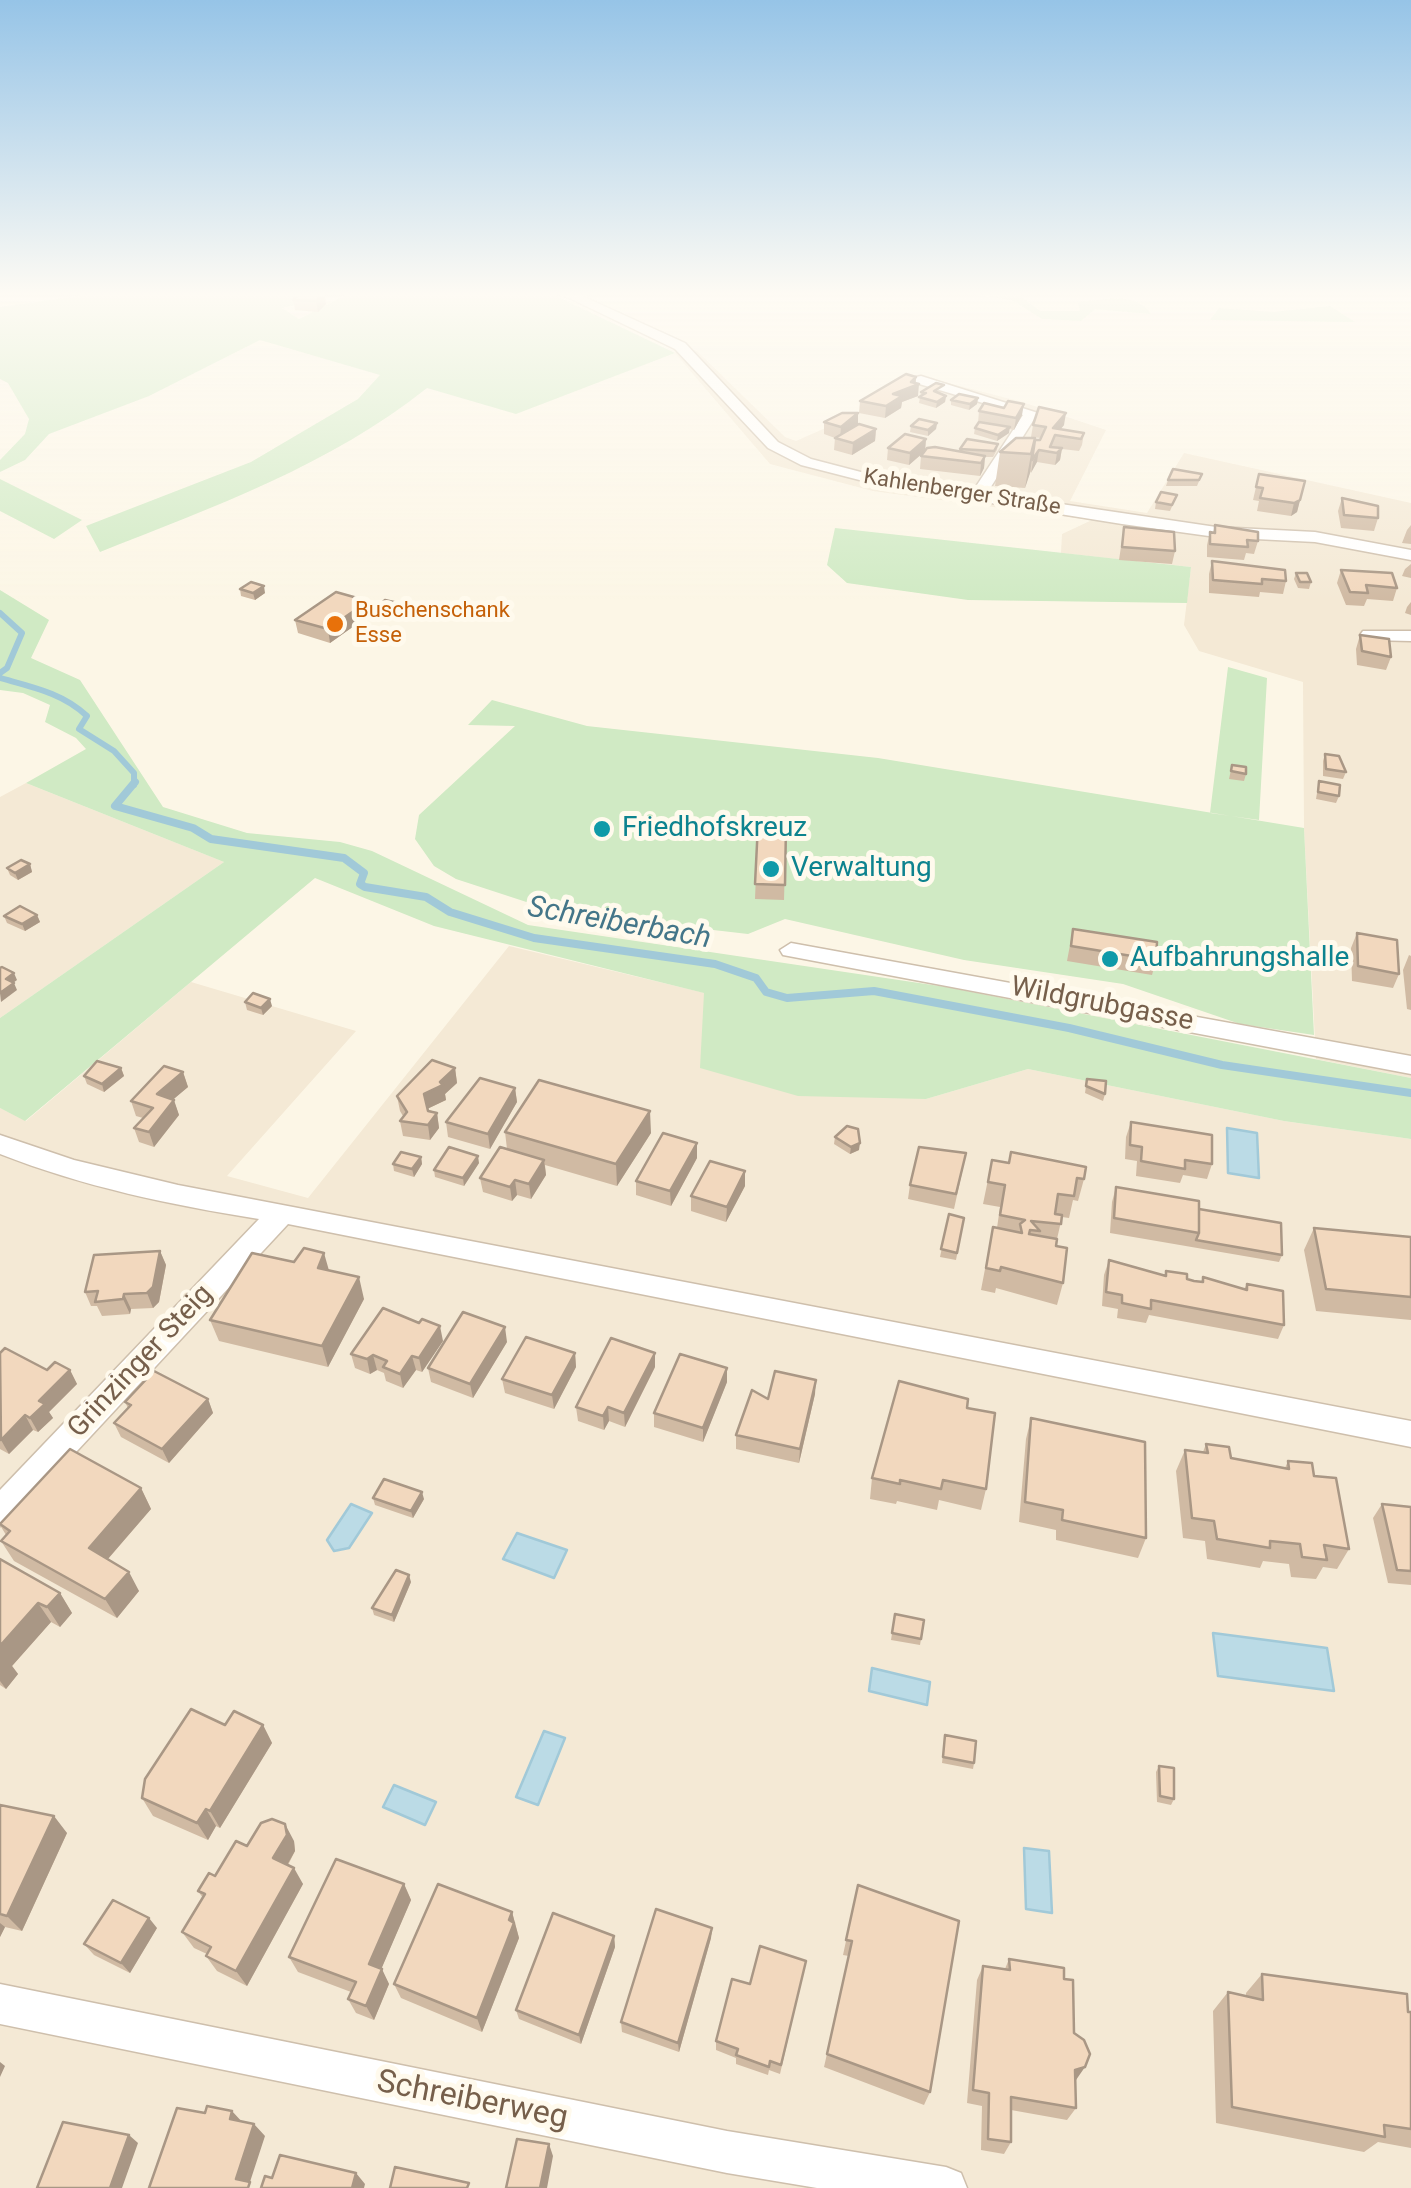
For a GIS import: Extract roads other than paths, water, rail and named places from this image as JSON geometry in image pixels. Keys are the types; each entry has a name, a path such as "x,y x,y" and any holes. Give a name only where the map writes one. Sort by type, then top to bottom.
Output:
{"street":[{"name":"Kahlenberger Straße","path":"730,397 785,454 852,476 1157,525 1315,537 1411,555"},
{"path":"978,496 1031,413 979,397"},
{"path":"1369,635 1411,636"},
{"name":"Wildgrubgasse","path":"791,950 1411,1065"},
{"path":"0,1144 112,1183 1411,1434"},
{"name":"Grinzinger Steig","path":"0,1512 282,1213"},
{"name":"Schreiberweg","path":"0,2004 727,2152 946,2188"}],"water":[{"path":"1227,1128 1257,1133 1259,1178 1228,1173"},
{"path":"351,1504 372,1513 349,1548 334,1551 327,1540"},
{"path":"517,1533 567,1550 554,1578 503,1559"},
{"path":"1213,1633 1327,1648 1334,1691 1218,1676"},
{"path":"872,1668 930,1682 927,1705 869,1691"},
{"path":"544,1731 565,1738 538,1805 516,1797"},
{"path":"394,1785 436,1802 425,1825 383,1807"},
{"path":"1024,1848 1049,1851 1052,1913 1026,1909"}],"waterway":[{"name":"Schreiberbach","path":"0,613 22,633 7,668 0,673"},
{"name":"Schreiberbach","path":"0,678 46,692 78,708 87,716 79,729 114,751 134,773 134,783"},
{"name":"Schreiberbach","path":"134,783 115,806 193,828 211,839 344,858 364,873 360,884 365,887 426,897 450,912 534,938 715,964 756,978 766,992 787,998 874,991 1069,1028 1222,1065 1411,1093"}],"place":[{"name":"Buschenschank Esse","path":"335,624"},
{"name":"Friedhofskreuz","path":"602,829"},
{"name":"Verwaltung","path":"771,869"},
{"name":"Aufbahrungshalle","path":"1110,959"}]}
